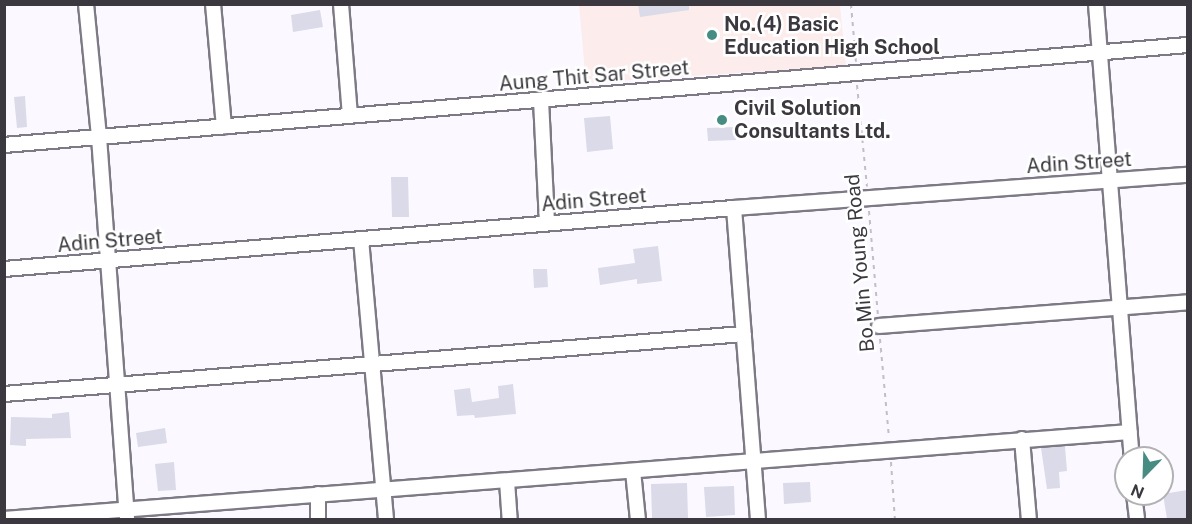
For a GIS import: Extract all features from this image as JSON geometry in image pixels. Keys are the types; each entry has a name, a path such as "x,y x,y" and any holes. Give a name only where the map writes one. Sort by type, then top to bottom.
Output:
{"street":[{"path":"86,4 109,260 127,514"},
{"path":"213,4 224,127"},
{"path":"341,4 350,116"},
{"path":"1096,4 1108,181 1122,307 1131,446"},
{"name":"Aung Thit Sar Street","path":"4,146 1188,45"},
{"path":"541,100 547,223"},
{"name":"Adin Street","path":"4,269 868,197 1188,175"},
{"path":"734,208 758,519"},
{"path":"361,239 386,519"},
{"path":"879,326 1188,302"},
{"path":"4,394 744,334"},
{"path":"4,519 127,514 318,494 633,471 890,448 1130,432"},
{"path":"1022,439 1029,519"},
{"path":"633,471 638,519"},
{"path":"507,481 510,519"},
{"path":"318,494 318,519"}],"path":[{"name":"Bo Min Young Road","path":"851,4 895,519"}],"shaded area":[{"name":"No.(4) Basic Education High School","path":"579,5 840,5 846,66 586,83"}],"building":[{"path":"638,4 689,4 689,10 640,17"},
{"path":"320,10 323,27 293,32 291,15"},
{"path":"25,96 27,127 17,128 14,97"},
{"path":"610,116 613,149 587,152 584,118"},
{"path":"735,127 736,140 708,141 707,128"},
{"path":"391,177 408,177 409,217 392,217"},
{"path":"658,246 662,281 637,284 637,279 600,285 598,268 635,263 633,249"},
{"path":"533,269 547,269 548,287 534,288"},
{"path":"513,384 516,414 475,418 474,415 457,416 454,390 470,388 472,402 499,398 498,386"},
{"path":"69,412 71,438 26,439 26,446 10,445 11,417 52,418 52,414"},
{"path":"165,428 167,443 138,447 136,433"},
{"path":"1065,446 1067,471 1059,472 1060,488 1047,489 1041,448"},
{"path":"174,462 176,490 158,491 155,464"},
{"path":"810,482 811,502 784,504 783,483"},
{"path":"687,483 688,518 652,518 651,484"},
{"path":"734,486 735,515 706,517 704,487"},
{"path":"1187,490 1188,519 1167,519 1165,506 1174,506 1174,492"}],"place":[{"name":"No.(4) Basic Education High School","path":"712,35"},
{"name":"Civil Solution Consultants Ltd.","path":"722,120"}]}
